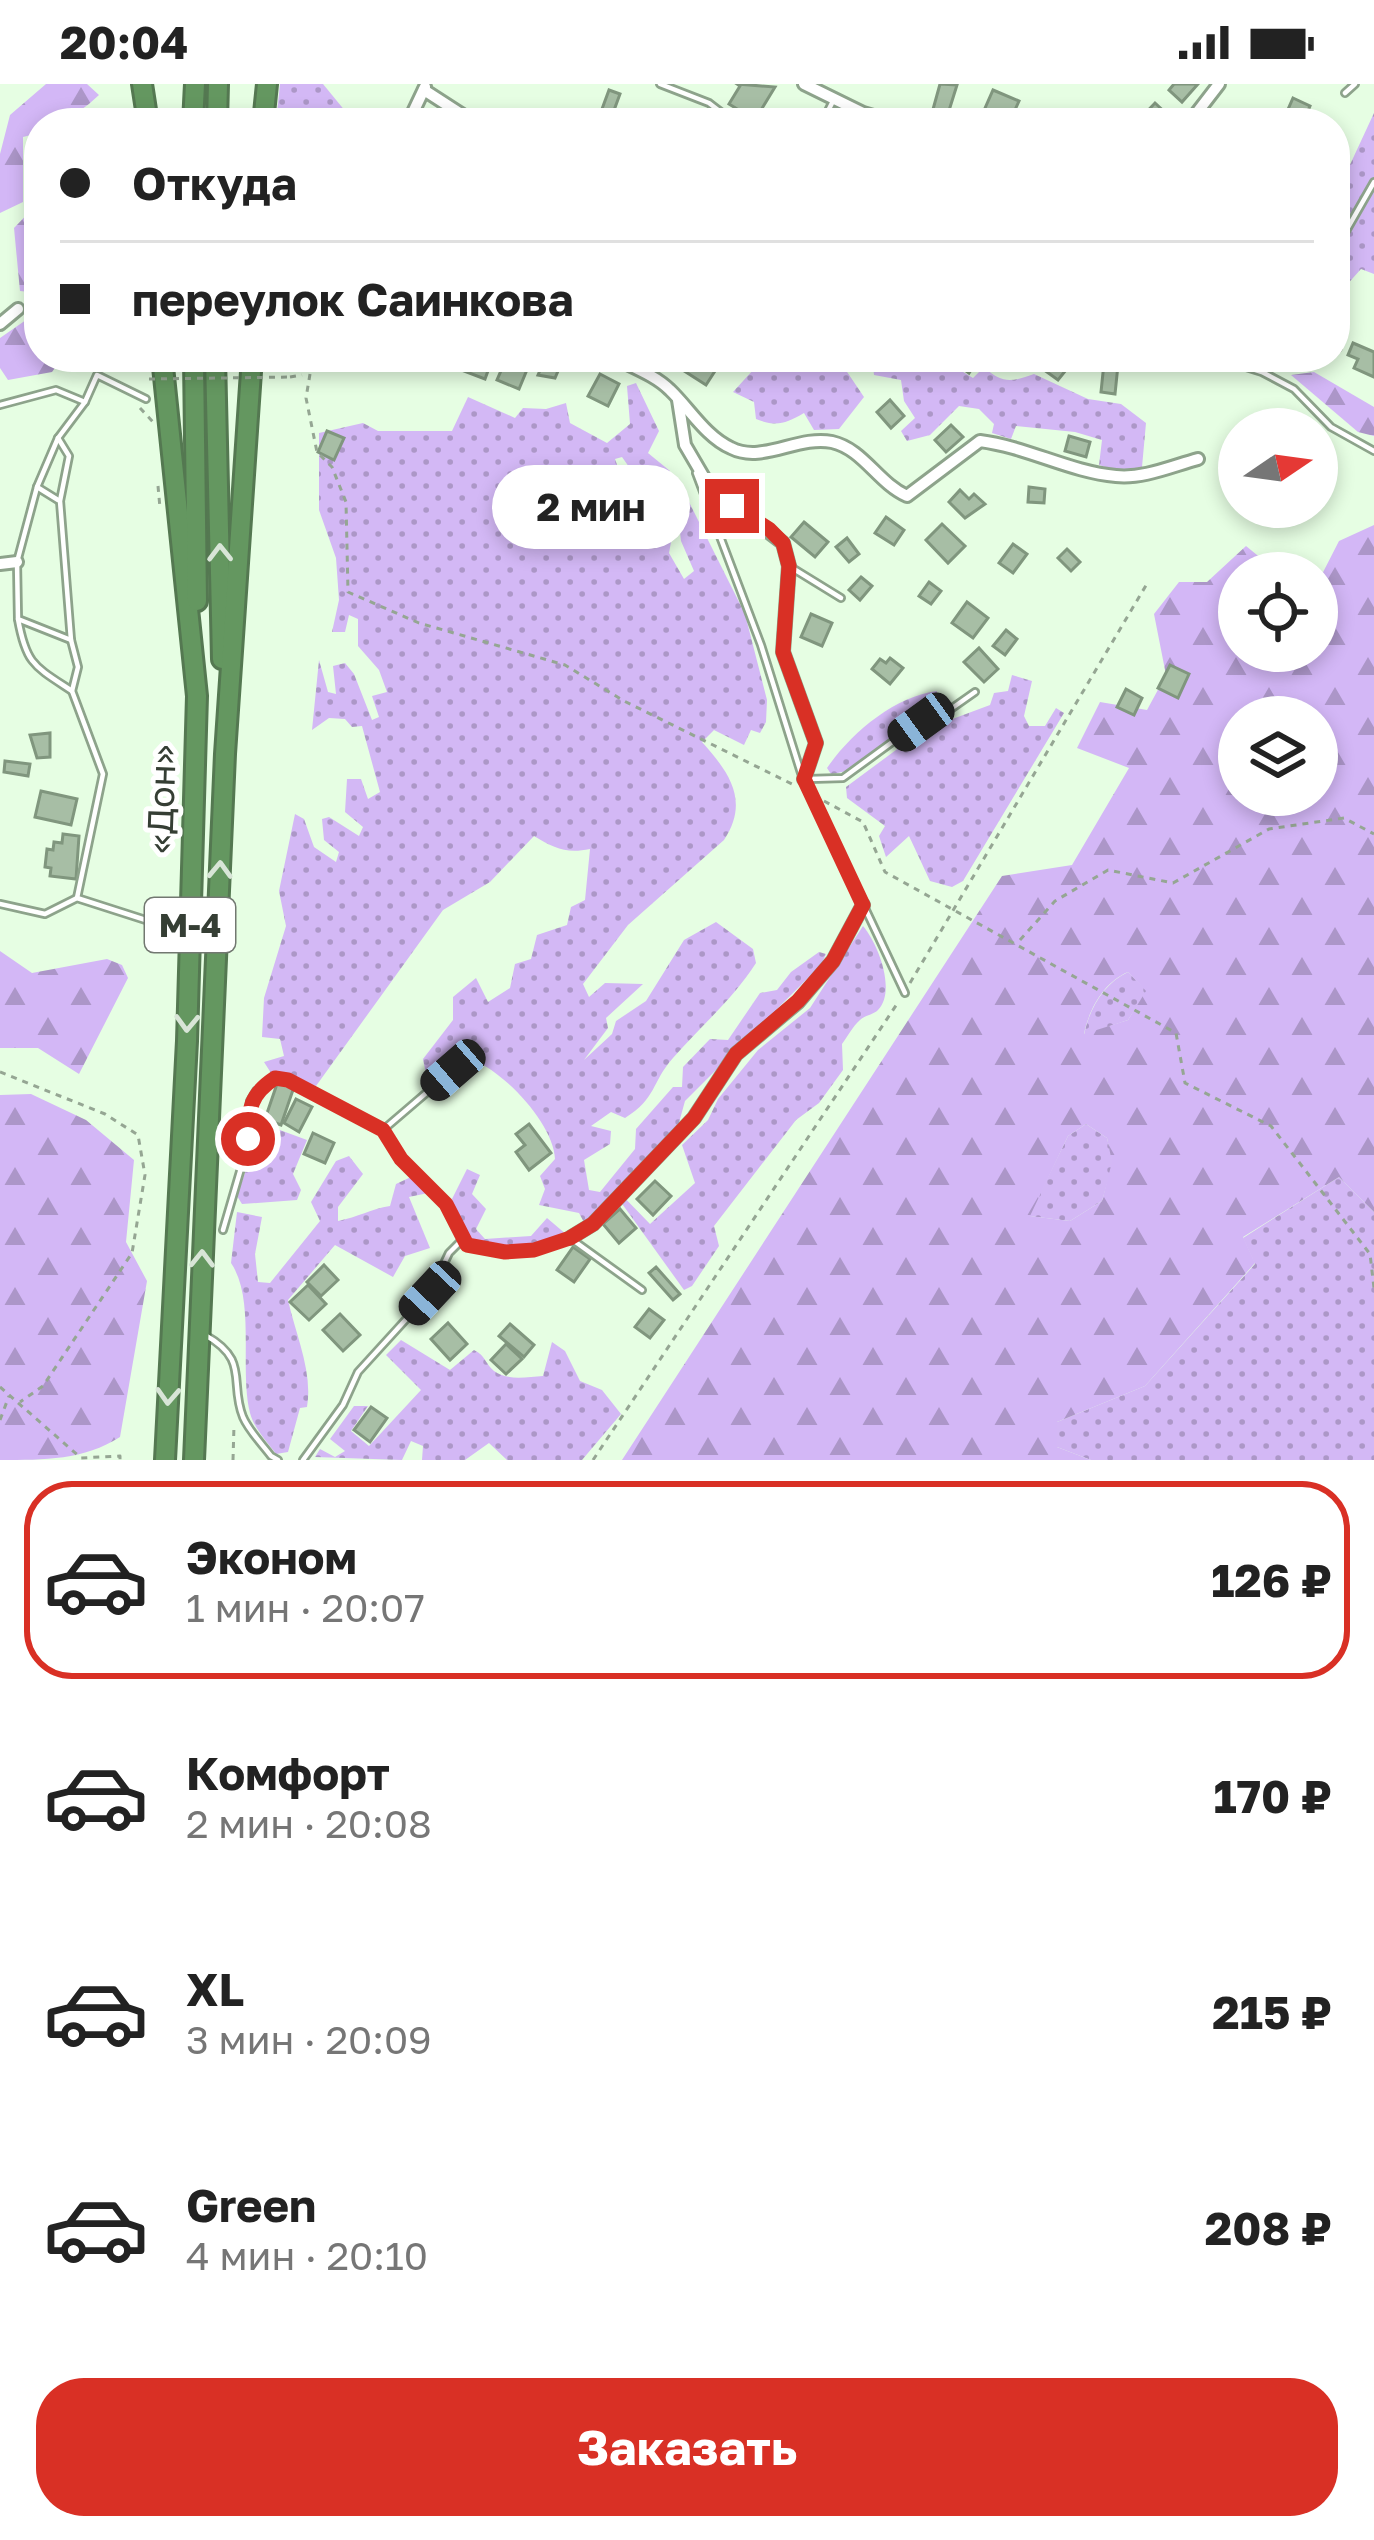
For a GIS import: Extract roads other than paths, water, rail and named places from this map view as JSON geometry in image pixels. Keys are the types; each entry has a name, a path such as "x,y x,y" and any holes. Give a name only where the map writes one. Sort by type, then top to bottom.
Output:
{"highway":[{"name":"«Дон»","path":"164,372 197,696 187,1041 165,1460"},
{"path":"194,372 197,696"},
{"path":"215,372 225,754"},
{"name":"«Дон»","path":"194,1460 225,754 251,372"}],"street":[{"path":"804,84 856,108"},
{"path":"1201,108 1219,84"},
{"path":"425,87 455,108"},
{"path":"0,324 18,309"},
{"path":"642,372 732,449 746,453 821,440 835,442 848,447 893,490 907,496 980,441 1018,446 1119,477 1139,476 1198,458"},
{"path":"678,400 685,445 710,486 783,543 789,566 783,652 816,743 804,779"},
{"path":"0,564 17,562"},
{"path":"570,1238 593,1224 694,1118 736,1054 798,1001 833,961 863,905"}],"lane":[{"path":"660,84 716,108"},
{"path":"1345,93 1354,84"},
{"path":"829,108 834,100"},
{"path":"1350,224 1374,182"},
{"path":"1264,372 1294,389 1331,428 1374,451"},
{"path":"77,898 103,774 72,691 24,654 17,562 37,488 58,437 85,402 97,375 146,400"},
{"path":"0,405 56,390 85,402"},
{"path":"58,437 69,456 60,501 71,640 78,667 72,691"},
{"path":"685,445 761,645 790,748 904,993"},
{"path":"37,488 60,501"},
{"path":"789,566 841,598"},
{"path":"18,619 71,640"},
{"path":"804,779 843,778 921,722 975,692"},
{"path":"0,904 45,914 77,898 155,923"},
{"path":"383,1130 453,1070"},
{"path":"223,1230 244,1159 250,1101 275,1078 288,1080 383,1130 401,1159 446,1204 462,1240 479,1250 534,1250 570,1238 642,1290"},
{"path":"303,1460 344,1405 358,1372 430,1293 449,1253 462,1240"},
{"path":"200,1332 226,1351 235,1367 241,1412 278,1460"}]}
